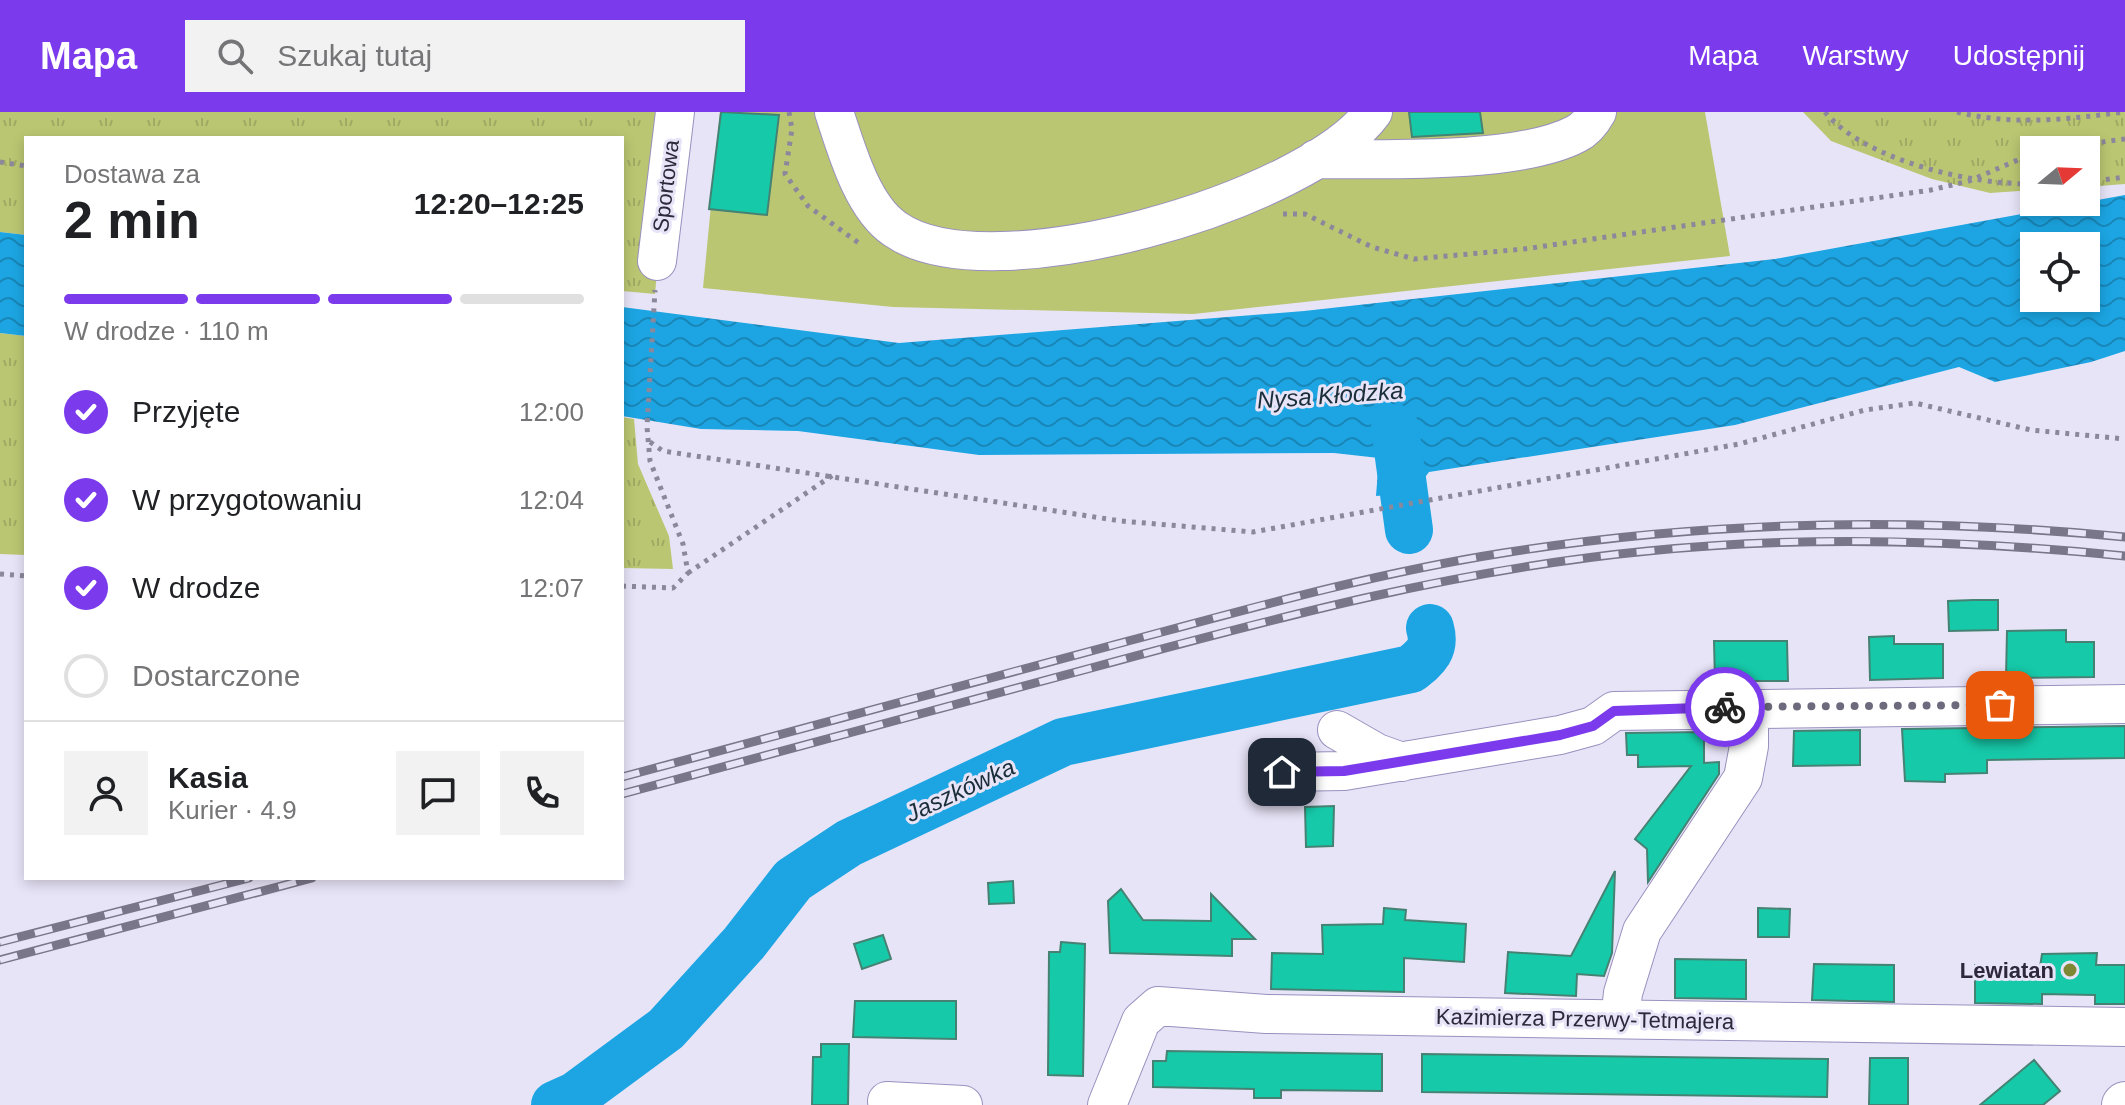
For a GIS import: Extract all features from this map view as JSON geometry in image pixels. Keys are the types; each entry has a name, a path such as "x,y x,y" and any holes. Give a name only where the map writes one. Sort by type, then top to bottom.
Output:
{"street":[{"name":"Sportowa","path":"656,277 675,112"},
{"path":"834,112 870,201 893,229 930,246 970,251 1023,251 1096,240 1170,222 1272,183 1316,159 1363,125 1373,112"},
{"path":"1316,159 1437,158 1525,149 1575,135 1590,124 1597,112"},
{"path":"1282,772 1323,773 1560,735 1593,726 1614,711 1749,706 2125,704"},
{"path":"1620,1019 1623,993 1642,931 1743,778 1749,746 1749,706"},
{"path":"1337,730 1377,753 1402,762"},
{"name":"Kazimierza Przerwy-Tetmajera","path":"1107,1105 1141,1021 1158,1006 1266,1014 2125,1027"},
{"path":"887,1101 963,1105"}],"path":[{"path":"789,112 792,129 785,174 808,206 833,227 872,249"},
{"path":"1825,112 1839,128 1874,148 1969,181 2020,183"},
{"path":"1957,112 1982,118 2052,121 2125,112"},
{"path":"2100,142 2125,139"},
{"path":"1281,214 1305,214 1372,247 1414,259 1524,249 1931,190 1969,181 2020,159"},
{"path":"0,162 24,166"},
{"path":"2100,180 2125,177"},
{"path":"656,277 647,427 650,461 683,544 688,573"},
{"path":"650,442 663,451 1121,521 1253,532 1739,444 1865,410 1915,403 2031,430 2125,439"},
{"path":"624,586 673,588 688,573 833,475"},
{"path":"0,574 24,576"}],"green space":[{"path":"0,112 671,112 655,294 624,291 624,136 24,136 24,235 0,232"},
{"path":"720,112 1705,112 1730,256 1193,314 893,307 703,288"},
{"path":"1803,112 2125,112 2125,184 2100,186 2100,136 2020,136 2020,191 1990,193 1932,179 1831,141"},
{"path":"0,333 24,336 24,555 0,554"},
{"path":"624,417 634,419 638,464 669,536 673,569 624,568"}],"water":[{"name":"Nysa Kłodzka","path":"2125,195 2125,351 2091,362 1995,382 1959,367 1735,425 1429,472 1413,493 1376,496 1379,458 1334,453 979,455 798,431 701,429 624,416 624,307 899,343 1304,311 1775,259 2020,214 2100,216 2100,200"},
{"path":"0,232 24,235 24,336 0,333"}],"building":[{"path":"721,112 779,115 767,215 709,209"},
{"path":"1409,112 1480,112 1483,133 1412,137"},
{"path":"1998,600 1998,630 1949,631 1948,601"},
{"path":"2066,630 2066,642 2094,642 2094,677 2006,678 2007,631"},
{"path":"1894,636 1894,644 1943,644 1943,678 1870,680 1869,637"},
{"path":"1714,641 1787,641 1788,681 1715,681"},
{"path":"2125,726 2125,758 1987,760 1987,773 1945,774 1945,782 1905,781 1902,729"},
{"path":"1860,730 1860,765 1793,766 1794,731"},
{"path":"1704,732 1704,763 1719,762 1719,774 1648,882 1647,849 1635,839 1691,766 1638,767 1638,755 1627,755 1626,733"},
{"path":"1334,806 1333,846 1306,847 1305,807"},
{"path":"1615,871 1612,953 1604,976 1577,974 1576,996 1505,993 1508,952 1571,956"},
{"path":"1013,881 1014,903 989,904 988,883"},
{"path":"1121,889 1143,920 1211,921 1211,894 1255,939 1232,939 1232,956 1110,953 1108,901"},
{"path":"1384,908 1406,910 1405,920 1466,924 1464,962 1404,958 1404,992 1271,989 1272,953 1323,954 1322,925 1383,924"},
{"path":"1758,908 1790,909 1789,937 1758,937"},
{"path":"883,935 891,959 862,969 854,944"},
{"path":"1061,942 1085,944 1083,1076 1048,1075 1049,952 1060,952"},
{"path":"2097,953 2096,965 2125,965 2125,1004 2095,1004 2095,995 2042,994 2042,1004 1975,1003 1975,965 2040,967 2042,954"},
{"path":"1675,959 1746,960 1746,999 1675,998"},
{"path":"1814,964 1894,965 1894,1002 1812,1000"},
{"path":"855,1001 956,1001 956,1039 853,1037"},
{"path":"821,1044 849,1044 848,1105 812,1105 813,1057 821,1057"},
{"path":"1167,1051 1382,1054 1382,1091 1281,1090 1281,1098 1254,1098 1254,1089 1153,1087 1153,1061 1166,1061"},
{"path":"1422,1054 1828,1059 1827,1097 1422,1092"},
{"path":"1870,1058 1908,1058 1908,1105 1869,1105"},
{"path":"2034,1060 2060,1091 2043,1105 1980,1105"}],"waterway":[{"name":"Jaszkówka","path":"1395,428 1409,530"},
{"name":"Jaszkówka","path":"555,1105 575,1096 666,1029 744,943 793,880 849,843 1063,742 1411,669 1431,647 1430,628"}],"railway":[{"path":"624,776 1204,620 1403,572 1503,553 1658,534 1814,525 1969,526 2125,537"},
{"path":"624,793 1229,631 1367,598 1507,570 1648,551 1827,541 2006,546 2125,556"},
{"path":"0,942 241,880"},
{"path":"0,960 304,880"}],"way so far":[{"path":"1725,707 2000,705"}],"place":[{"name":"Lewiatan","path":"2070,970"}],"route":[{"path":"1282,772 1344,771 1560,735 1593,726 1614,711 1725,707"}]}
